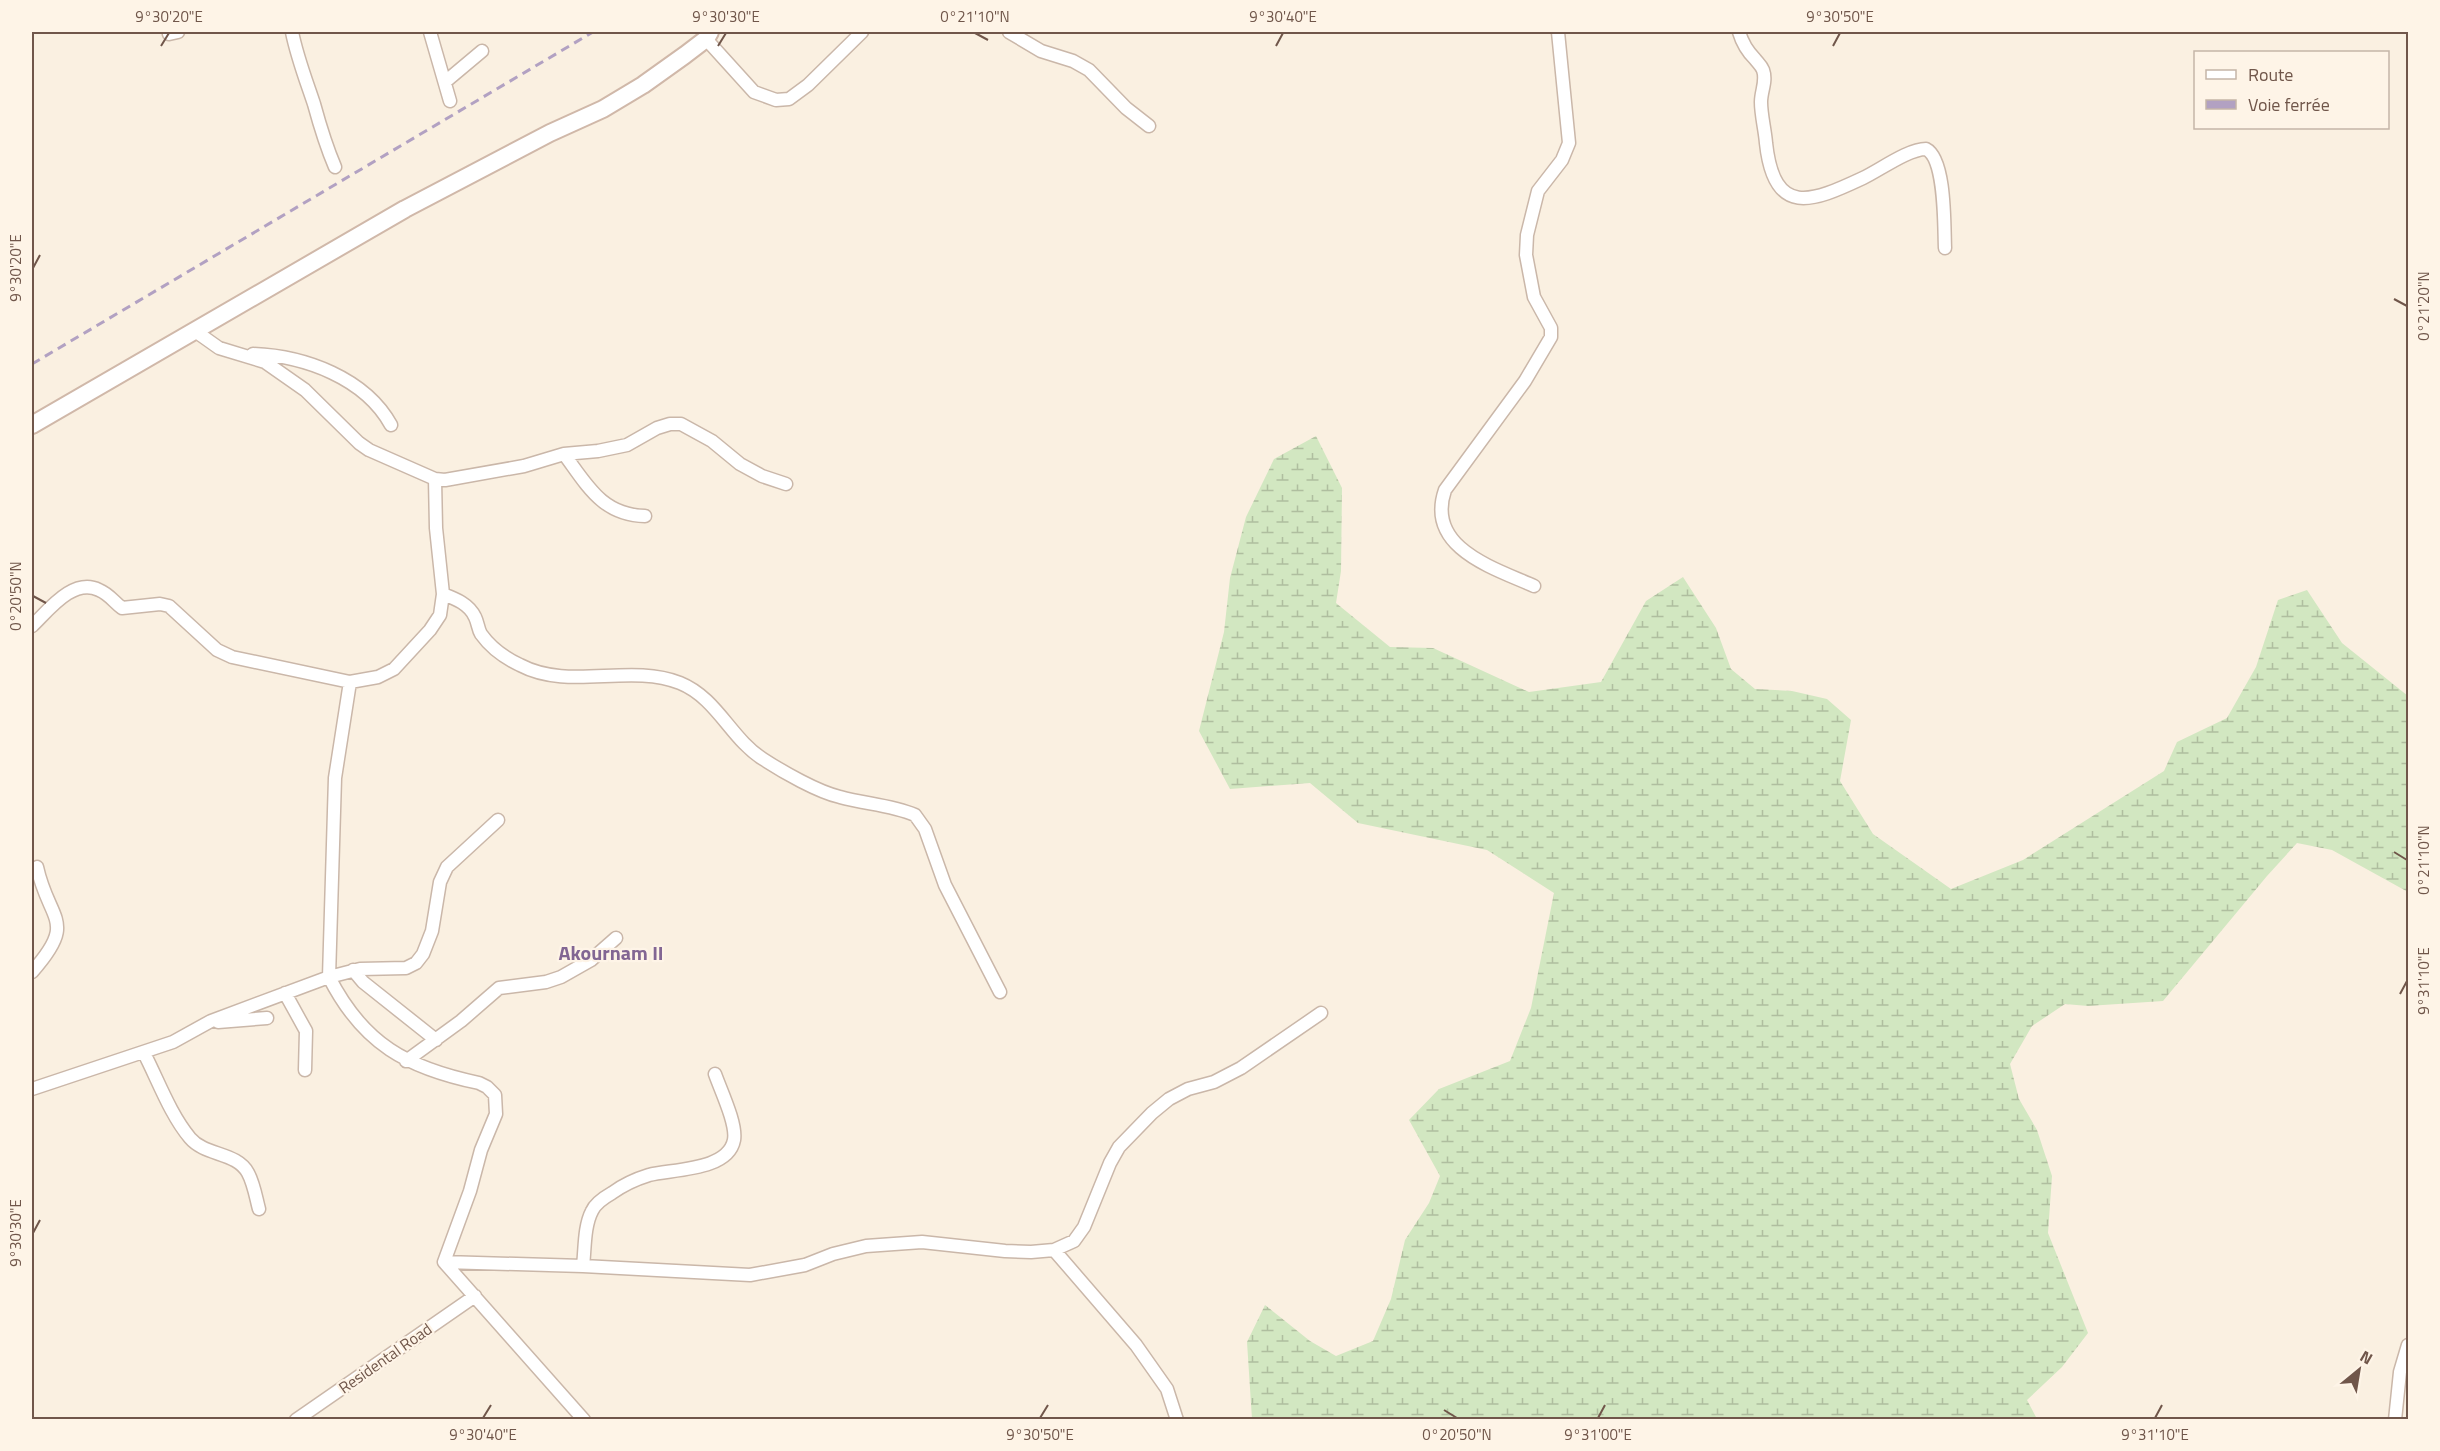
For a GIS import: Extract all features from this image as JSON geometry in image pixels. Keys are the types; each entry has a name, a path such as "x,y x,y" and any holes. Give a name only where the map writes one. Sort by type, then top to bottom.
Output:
{"street":[{"path":"292,32 297,58 314,103 325,144 335,167"},
{"path":"430,32 431,42 450,101"},
{"path":"32,425 405,209 550,133 603,109 644,85 708,35 754,92 776,100 789,99 808,85 862,32"},
{"path":"1009,32 1041,51 1073,61 1089,70 1126,108 1149,126"},
{"path":"1534,586 1474,558 1457,546 1446,532 1440,512 1445,490 1525,381 1551,337 1547,320 1534,297 1526,255 1527,235 1539,191 1562,160 1569,143 1558,32"},
{"path":"1739,32 1743,43 1762,68 1765,81 1761,102 1767,151 1777,185 1798,198 1823,196 1879,171 1908,154 1926,149 1933,155 1940,169 1945,248"},
{"path":"445,82 482,51"},
{"path":"195,331 219,348 265,362 305,390 369,450 435,479 446,480 524,466 564,454 598,451 627,445 657,428 670,424 681,424 711,441 740,464 762,476 786,484"},
{"path":"237,353 271,355 294,360 338,376 364,392 378,405 391,425"},
{"path":"564,454 595,495 623,513 645,516"},
{"path":"32,626 67,593 78,589 97,588 110,596 122,608 160,604 169,606 217,650 232,657 350,682 378,677 405,660 436,623 442,607 435,479"},
{"path":"443,594 459,600 472,612 479,631 488,643 519,665 540,673 571,676 652,676 680,683 699,694 747,747 779,768 838,797 882,805 915,815 922,822 945,885 1000,992"},
{"path":"350,682 335,778 329,977 340,1000 366,1031 390,1052 406,1061 479,1083 495,1095 496,1114 481,1150 470,1191 444,1262"},
{"path":"32,1089 144,1053 173,1042 211,1022 329,977 352,970 406,968 416,963 423,954 432,931 440,882 447,867 498,820"},
{"path":"32,972 52,948 58,928 57,919 41,885 37,867"},
{"path":"406,1061 436,1040 499,988 546,982 561,977 591,960 616,938"},
{"path":"352,970 363,982 436,1040"},
{"path":"285,993 306,1031 305,1070"},
{"path":"444,1262 583,1266 750,1275 778,1272 866,1246 922,1242 1005,1251 1053,1250 1074,1241 1084,1227 1110,1163 1119,1148 1152,1113 1169,1099 1188,1089 1214,1082 1241,1068 1321,1013"},
{"path":"211,1022 267,1018"},
{"path":"144,1053 190,1139 198,1146 234,1160 248,1172 259,1209"},
{"path":"583,1266 592,1211 604,1197 649,1175 700,1167 718,1160 734,1142 734,1130 715,1074"},
{"path":"1053,1250 1136,1346 1167,1389 1177,1419"},
{"path":"444,1262 584,1419"},
{"name":"Residental Road","path":"296,1419 475,1296"},
{"path":"2395,1419 2400,1372 2409,1345"}],"green space":[{"path":"1316,436 1342,488 1341,571 1336,603 1390,647 1433,648 1529,692 1601,682 1646,601 1683,577 1716,628 1731,669 1755,689 1792,691 1827,699 1851,720 1840,781 1873,834 1951,889 2023,860 2164,771 2177,742 2227,718 2256,667 2278,600 2307,590 2342,643 2408,696 2408,892 2332,850 2297,843 2163,1001 2088,1006 2065,1004 2032,1026 2010,1064 2019,1099 2037,1130 2052,1176 2048,1233 2088,1333 2062,1367 2027,1400 2037,1419 1252,1419 1247,1342 1265,1305 1310,1341 1336,1356 1373,1341 1391,1299 1405,1240 1429,1203 1440,1176 1409,1120 1439,1089 1510,1061 1531,1008 1554,893 1487,850 1358,823 1310,783 1230,789 1199,731 1224,632 1230,578 1246,517 1274,459"}],"railway":[{"path":"32,364 593,32"}],"district":[{"name":"Akournam II","path":"611,953"}]}
